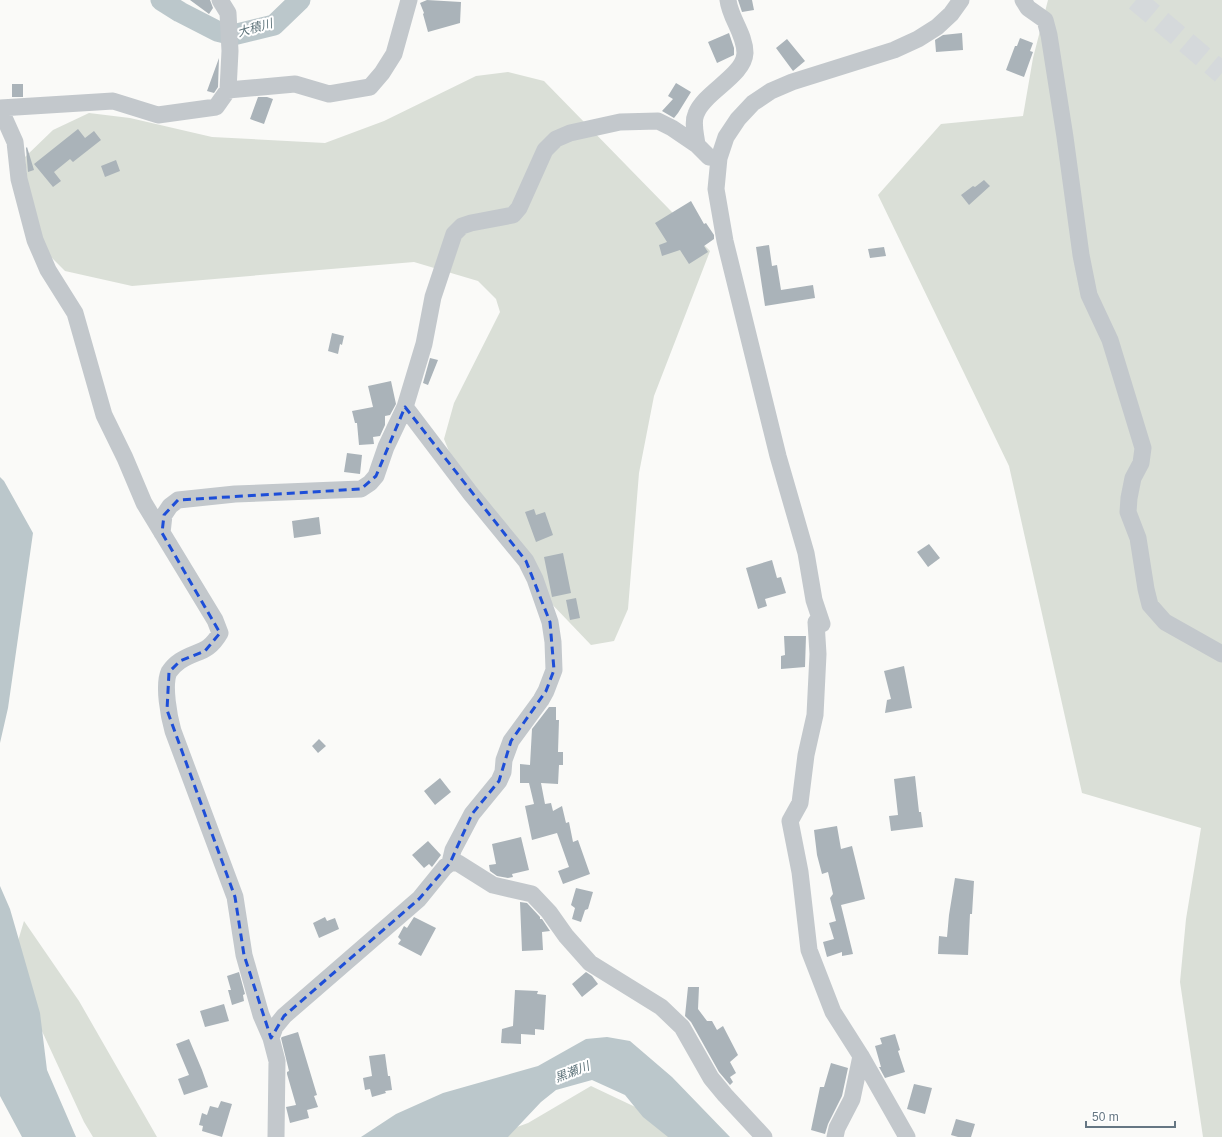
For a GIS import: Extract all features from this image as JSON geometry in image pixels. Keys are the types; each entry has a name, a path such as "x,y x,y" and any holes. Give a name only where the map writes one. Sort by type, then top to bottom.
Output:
{"street":[{"path":"220,0 228,13 230,44 228,90 216,106 158,115 113,101 1,108 15,142 19,179 35,240 48,270 75,314 104,415 125,458 144,503 215,620 220,633 215,642 205,651 180,661 169,672 167,685 167,710 173,731 235,897 244,955 261,1015 271,1038 277,1061 276,1137"},
{"path":"228,90 295,84 329,94 370,87 382,73 394,54 409,0"},
{"path":"697,145 694,126 695,115 703,101 728,80 740,66 745,54 743,41 729,7 728,0"},
{"path":"907,1137 861,1056 833,1012 809,950 800,872 790,821 800,803 806,755 815,715 818,654 816,622 822,624 814,600 806,553 778,456 725,241 716,189 719,158 726,137 738,119 753,103 770,91 792,82 894,50 918,39 937,27 951,14 961,0"},
{"path":"1023,0 1028,8 1045,20 1049,35 1065,136 1081,255 1089,295 1110,340 1143,448 1141,463 1133,478 1128,512 1138,538 1150,605 1164,622 1222,654"},
{"path":"162,533 164,515 170,506 178,500 235,494 361,489 370,483 376,476 386,446 405,407 424,344 433,297 454,234 462,226 471,223 513,215 519,208 545,150 556,139 570,133 620,122 658,121 672,128 697,145 709,157 719,158"},
{"path":"405,407 471,494 526,561 535,579 550,622 553,642 554,670 542,700 511,741 504,760 503,772 499,781 472,814 453,850 450,863"},
{"path":"271,1038 275,1027 284,1016 419,898 444,867 450,863 458,863 493,885 532,894 549,912 566,936 590,963 661,1007 676,1020 682,1027 711,1078 764,1137"},
{"path":"834,1137 852,1099 861,1056"}],"highlighted area":[{"path":"405,407 526,561 550,622 554,670 546,691 511,741 499,781 472,814 450,863 419,899 284,1016 271,1038 244,955 235,897 167,710 169,672 180,661 205,651 220,633 162,533 164,515 178,500 361,489 376,476"}],"shaded area":[{"path":"1048,0 1222,0 1222,1137 1203,1137 1180,982 1186,919 1201,828 1082,793 1009,466 878,195 941,124 1023,116 1033,58"},
{"path":"508,72 544,81 710,251 654,396 639,473 628,609 614,641 591,645 547,599 457,471 444,439 454,403 500,312 496,299 478,281 414,262 132,286 65,271 33,239 25,157 53,130 89,113 130,118 212,137 325,143 384,121 476,76"},
{"path":"24,921 79,1001 157,1137 93,1137 84,1122 11,964"},
{"path":"591,1086 667,1122 670,1137 490,1137 528,1123"}],"water":[{"path":"0,477 4,481 33,533 8,708 0,743"},
{"path":"0,886 10,909 40,1013 47,1070 76,1137 22,1137 0,1096"},
{"name":"黒瀬川","path":"607,1037 630,1041 672,1077 730,1137 668,1137 643,1117 625,1095 592,1080 556,1090 541,1102 508,1137 361,1137 396,1114 443,1093 538,1066 586,1039"}],"building":[{"path":"190,0 210,0 213,8 209,14"},
{"path":"427,0 461,2 460,23 428,32 420,3"},
{"path":"738,0 752,0 754,10 742,12"},
{"path":"729,33 734,48 734,55 717,63 708,42"},
{"path":"962,33 963,50 936,52 935,40 943,35"},
{"path":"1020,38 1033,43 1030,51 1033,52 1024,77 1006,70 1015,46 1017,46"},
{"path":"787,39 805,61 793,71 776,48"},
{"path":"219,58 218,87 214,93 207,91"},
{"path":"676,83 691,92 674,118 662,111 673,99 668,96"},
{"path":"12,84 23,84 23,97 12,97"},
{"path":"258,97 273,99 264,124 250,119"},
{"path":"78,129 85,138 94,131 101,140 73,162 70,159 54,172 61,181 53,187 34,164"},
{"path":"27,147 34,170 28,172 26,148"},
{"path":"116,160 120,171 105,177 101,166"},
{"path":"984,180 990,186 969,205 961,195"},
{"path":"691,201 704,224 706,223 714,235 714,239 704,246 708,252 689,264 680,250 662,256 659,245 667,242 655,223"},
{"path":"769,245 772,266 777,265 781,290 813,285 815,298 765,306 756,247"},
{"path":"884,247 886,256 870,258 868,249"},
{"path":"332,333 344,336 342,345 340,344 338,354 328,351"},
{"path":"430,358 438,360 428,385 423,383"},
{"path":"391,381 396,404 390,415 385,416 385,425 380,436 373,437 374,444 359,445 357,423 355,423 352,411 373,407 368,386"},
{"path":"347,453 362,455 360,474 344,472"},
{"path":"534,509 536,515 545,512 553,535 536,542 525,512"},
{"path":"319,517 321,534 294,538 292,521"},
{"path":"929,544 940,558 928,567 917,552"},
{"path":"563,553 571,593 552,597 544,557"},
{"path":"772,560 777,578 781,577 786,593 765,599 767,606 758,609 746,568"},
{"path":"576,598 580,618 570,620 566,600"},
{"path":"784,636 806,636 805,667 781,669 781,656 785,655"},
{"path":"904,666 912,708 885,713 887,700 891,699 884,671"},
{"path":"549,707 556,707 556,720 559,720 558,752 563,752 563,765 559,765 558,784 541,783 545,804 551,803 553,811 562,806 566,823 569,822 573,842 578,840 590,874 563,884 558,871 569,867 557,833 532,840 525,806 534,804 529,783 520,783 520,764 530,765 532,729"},
{"path":"319,739 326,746 318,753 312,746"},
{"path":"915,776 919,812 921,812 923,827 891,831 889,816 898,815 894,779"},
{"path":"440,778 451,792 435,805 424,791"},
{"path":"837,826 841,849 852,846 865,899 841,905 853,954 842,956 842,952 827,957 823,942 834,939 829,923 836,921 830,898 833,894 828,872 822,874 817,855 814,830"},
{"path":"521,837 529,870 512,874 513,877 508,878 497,876 490,871 489,865 496,864 492,844"},
{"path":"428,841 441,855 432,867 429,864 424,868 412,855"},
{"path":"955,878 974,881 972,914 970,914 968,955 938,954 939,936 947,937"},
{"path":"576,888 593,892 588,909 585,910 581,922 572,919 575,908 571,905"},
{"path":"520,902 527,903 540,917 540,919 542,919 550,931 542,932 543,950 522,951"},
{"path":"325,917 327,921 335,918 339,929 319,938 313,923"},
{"path":"414,917 436,928 421,956 398,944 401,940 398,937 404,926 407,928"},
{"path":"239,972 245,994 243,995 244,1001 232,1005 228,990 231,990 227,976"},
{"path":"586,972 592,976 598,984 582,997 572,984"},
{"path":"688,987 699,987 698,1009 707,1021 712,1021 717,1030 723,1026 738,1055 730,1062 736,1073 730,1077 733,1082 730,1085 719,1072 691,1022 685,1016"},
{"path":"515,990 538,991 537,994 546,995 544,1030 535,1029 535,1035 521,1034 521,1044 501,1043 502,1029 513,1026"},
{"path":"224,1004 229,1021 205,1027 200,1011"},
{"path":"298,1032 317,1095 314,1096 318,1107 307,1110 309,1118 290,1123 286,1107 296,1105 287,1074 289,1071 281,1038"},
{"path":"895,1034 900,1050 898,1051 905,1072 885,1078 879,1067 881,1067 875,1046 882,1044 880,1038"},
{"path":"189,1039 208,1087 184,1095 178,1079 189,1075 176,1044"},
{"path":"385,1054 388,1076 390,1076 392,1090 385,1091 386,1093 372,1097 370,1089 365,1090 363,1078 372,1076 369,1056"},
{"path":"831,1063 848,1068 842,1096 828,1124 825,1134 811,1130 820,1087 824,1087"},
{"path":"914,1084 932,1088 925,1114 907,1109"},
{"path":"221,1101 232,1104 222,1137 202,1131 203,1126 199,1125 202,1113 207,1115 210,1106 218,1108"},
{"path":"956,1119 975,1124 971,1137 958,1137 951,1135"}],"waterway":[{"name":"大積川","path":"161,0 180,12 217,31 233,35 274,25 300,0"}],"tunnel":[{"path":"1136,0 1222,73"}]}
